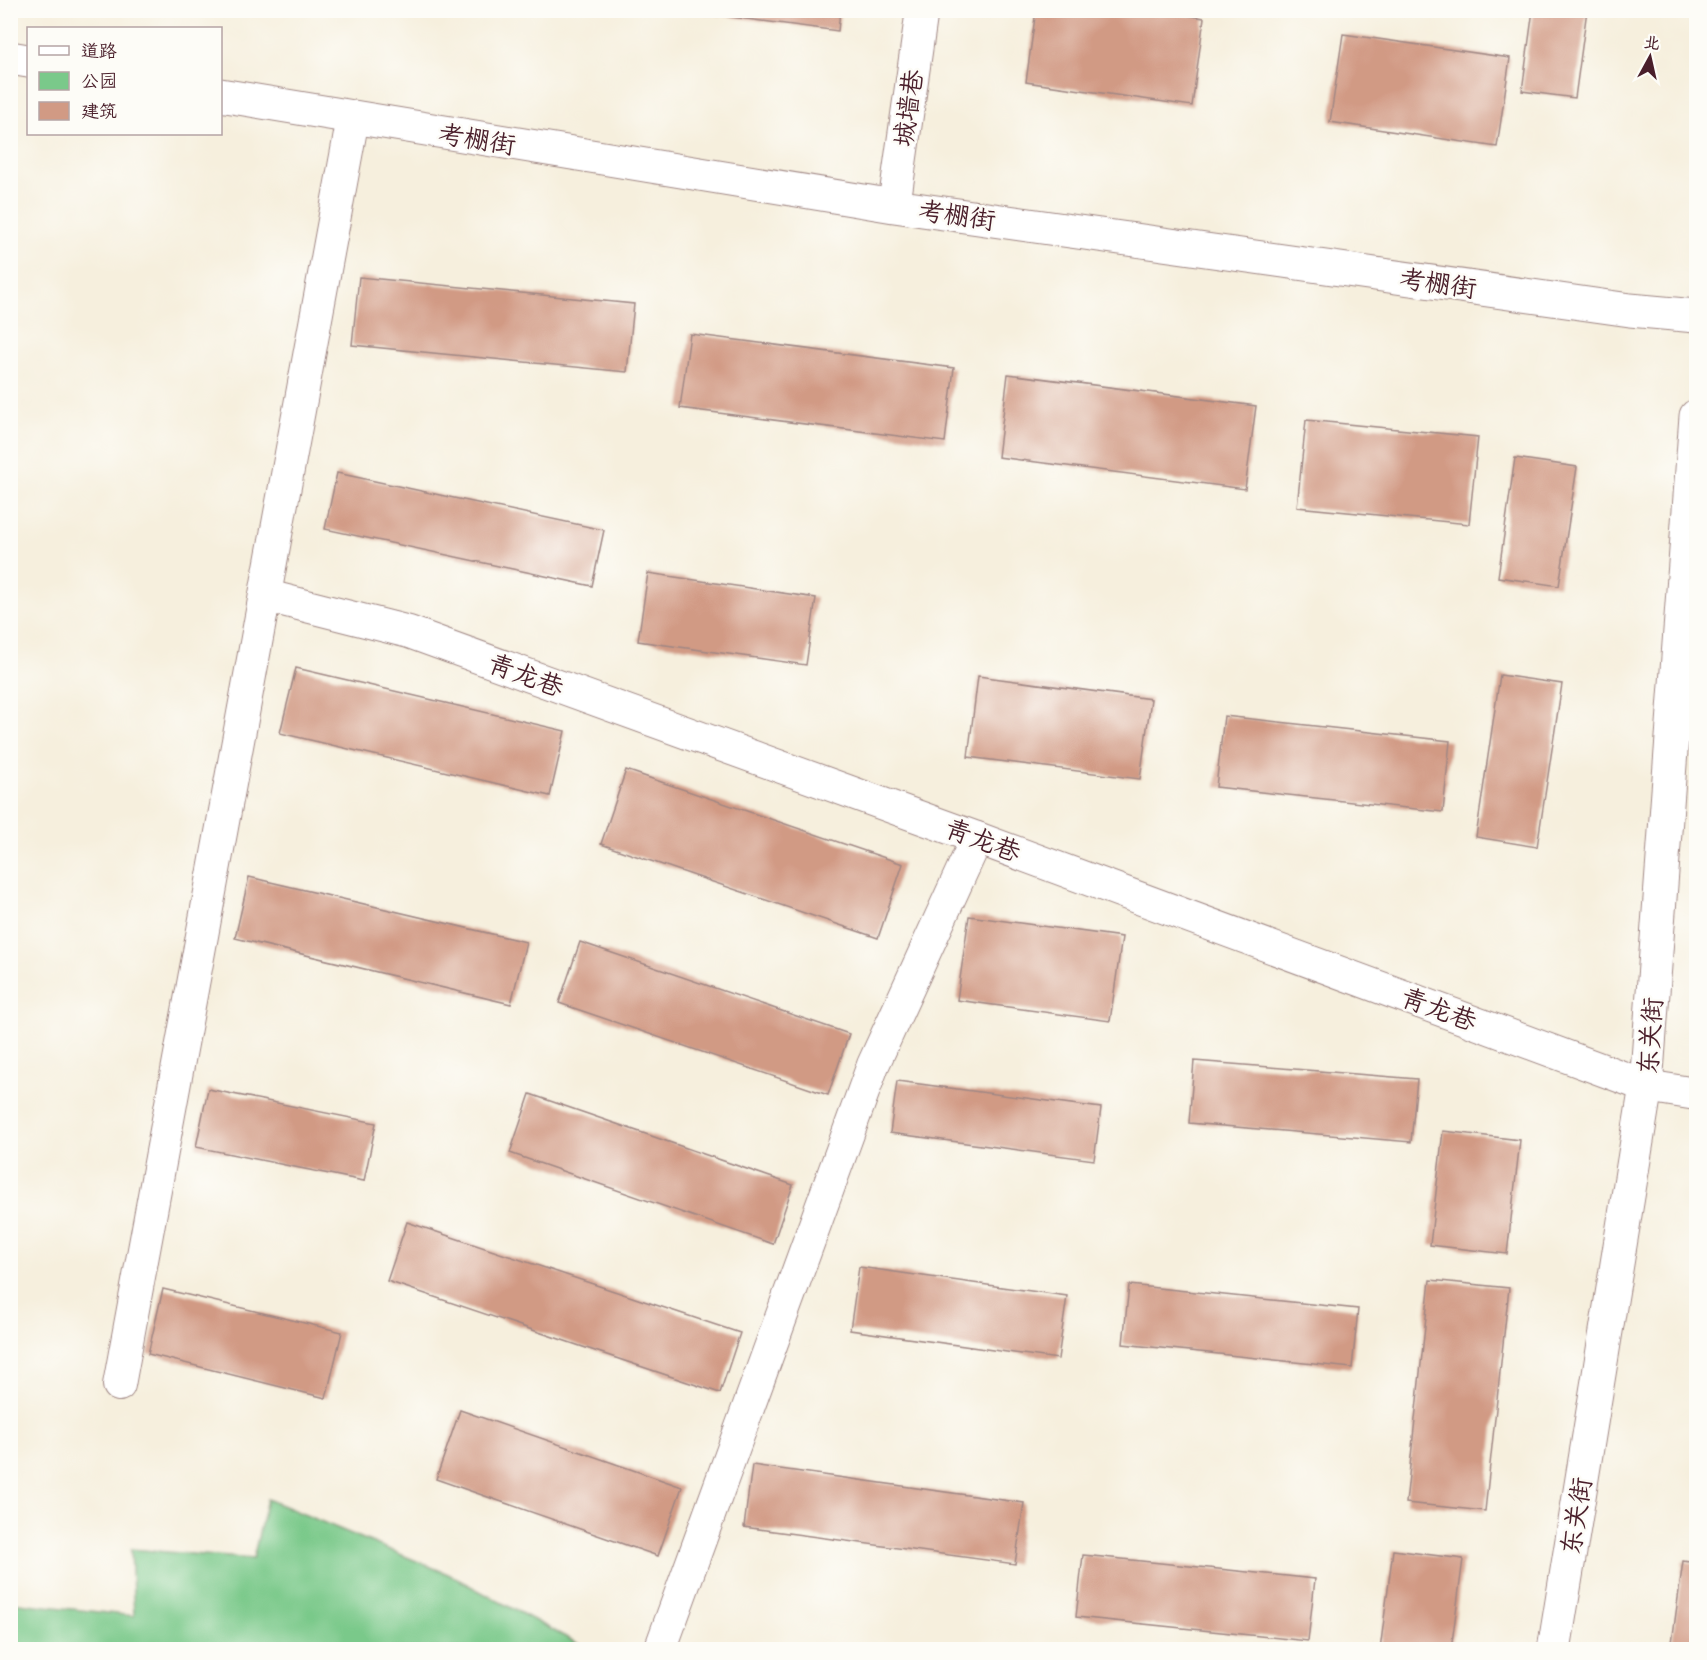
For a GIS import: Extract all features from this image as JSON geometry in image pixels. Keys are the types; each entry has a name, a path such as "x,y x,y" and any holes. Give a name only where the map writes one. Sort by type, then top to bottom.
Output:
{"street":[{"name":"城墙巷","path":"894,206 922,10"},
{"path":"10,58 27,61"},
{"name":"考棚街","path":"222,95 894,206 1630,310 1696,316"},
{"path":"119,1385 354,118"},
{"name":"东关街","path":"1554,1650 1646,1086 1696,416"},
{"name":"青龙巷","path":"267,596 410,633 977,838 1646,1086 1696,1094"},
{"path":"660,1650 873,1065 977,838"}],"green space":[{"path":"267,1499 448,1574 588,1649 11,1649 11,1602 134,1616 131,1549 253,1559"}],"building":[{"path":"679,10 840,10 838,31"},
{"path":"1036,10 1152,10 1204,18 1192,106 1026,82"},
{"path":"1533,10 1587,10 1575,98 1522,91"},
{"path":"1343,34 1510,58 1497,147 1330,122"},
{"path":"359,277 634,304 627,372 352,345"},
{"path":"690,334 954,368 945,442 680,408"},
{"path":"1008,374 1256,406 1245,489 998,457"},
{"path":"1306,420 1478,437 1469,524 1297,507"},
{"path":"1515,458 1577,467 1559,586 1498,577"},
{"path":"337,473 604,530 592,586 325,529"},
{"path":"648,573 816,598 806,665 638,641"},
{"path":"296,668 565,731 550,796 280,733"},
{"path":"1500,675 1562,684 1537,847 1476,837"},
{"path":"978,676 1151,699 1140,779 968,757"},
{"path":"1224,716 1450,741 1443,812 1216,787"},
{"path":"626,770 903,864 878,938 601,844"},
{"path":"249,877 526,942 511,1004 235,938"},
{"path":"969,916 1122,937 1110,1021 957,1000"},
{"path":"580,942 849,1034 828,1095 559,1003"},
{"path":"1194,1061 1417,1079 1411,1142 1189,1123"},
{"path":"897,1081 1101,1108 1094,1160 890,1133"},
{"path":"208,1089 376,1123 364,1181 196,1147"},
{"path":"530,1094 793,1185 773,1244 510,1153"},
{"path":"1443,1131 1520,1140 1507,1254 1430,1245"},
{"path":"407,1222 740,1333 720,1393 387,1281"},
{"path":"859,1267 1067,1296 1058,1359 850,1330"},
{"path":"1430,1280 1509,1288 1485,1511 1406,1503"},
{"path":"1129,1285 1358,1309 1352,1368 1123,1344"},
{"path":"163,1289 342,1332 326,1398 148,1354"},
{"path":"460,1410 682,1487 658,1556 436,1479"},
{"path":"752,1465 1024,1503 1015,1564 744,1527"},
{"path":"1393,1550 1463,1559 1451,1650 1380,1650"},
{"path":"1083,1555 1315,1579 1308,1641 1076,1617"},
{"path":"1683,1561 1696,1563 1696,1650 1671,1650"}]}
